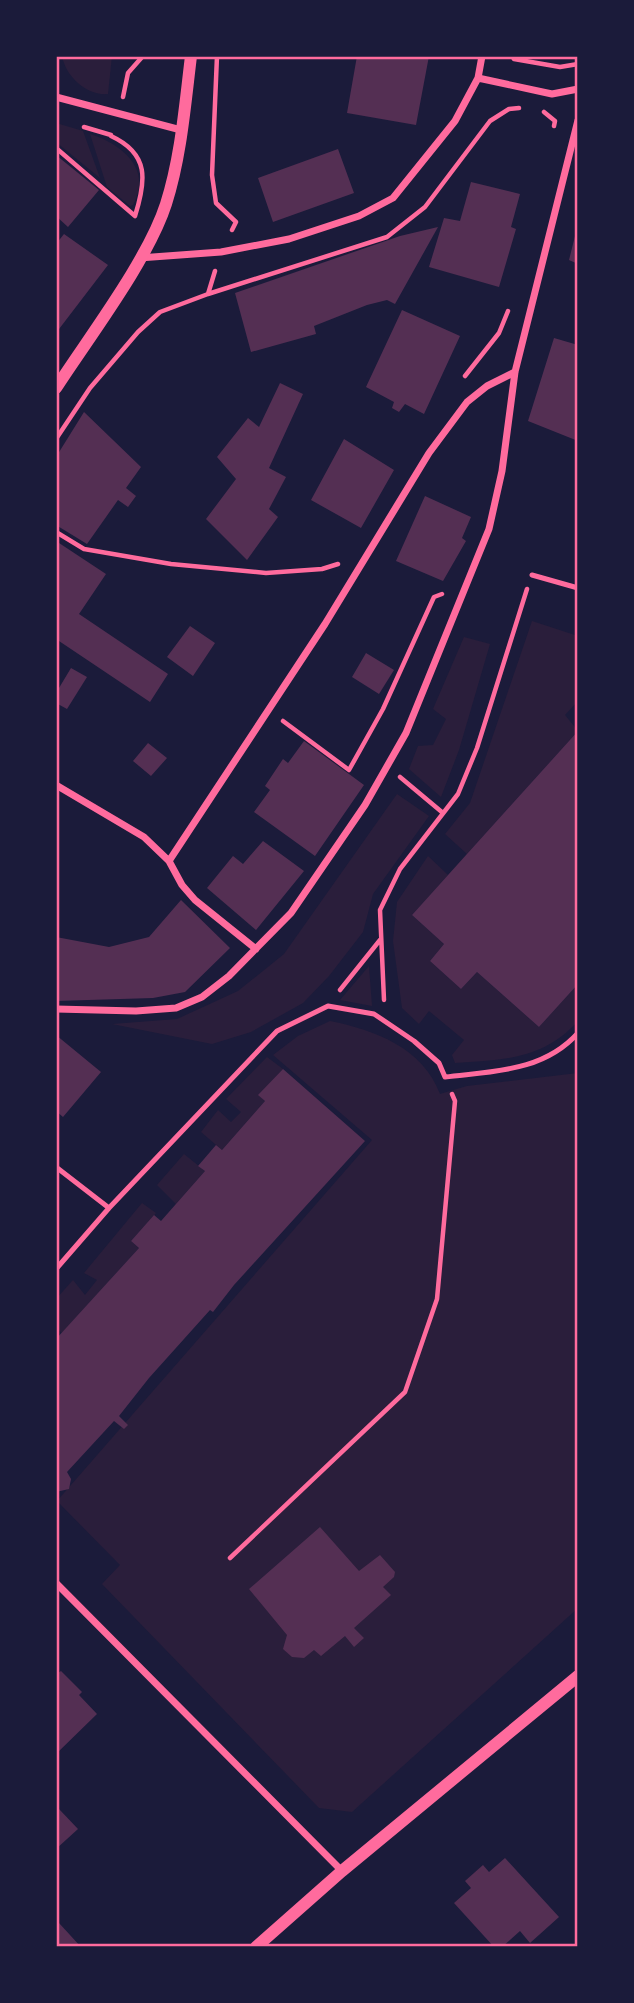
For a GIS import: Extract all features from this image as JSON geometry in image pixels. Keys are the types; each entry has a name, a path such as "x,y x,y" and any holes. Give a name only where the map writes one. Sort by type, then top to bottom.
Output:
{"street":[{"path":"56,388 139,258 166,205 181,130 191,56"},
{"path":"139,258 221,252 289,239 359,216 393,198 455,121 478,78 482,56"},
{"path":"478,78 552,94 578,89"},
{"path":"56,97 181,130"},
{"path":"56,1009 136,1011 176,1008 202,996 229,976 291,913 365,805 407,733 489,529 502,471 515,372 578,120"},
{"path":"169,861 317,636 429,453 467,402 487,386 515,372"},
{"path":"56,785 144,838 169,861 195,900 256,949"},
{"path":"56,1583 342,1871"},
{"path":"256,1947 342,1871 578,1676"}],"lane":[{"path":"532,575 578,588"},
{"path":"56,1269 109,1208 277,1031 327,1007 374,1014 439,1063 445,1077 521,1068 545,1059 567,1046 578,1033"},
{"path":"56,1167 109,1208"}],"path":[{"path":"512,56 514,60 560,67 578,64"},
{"path":"208,294 387,237 405,225 432,199 490,121 509,109 523,107"},
{"path":"534,110 545,113 555,121 554,134"},
{"path":"56,148 135,216 144,176 137,157 123,142 111,136"},
{"path":"461,382 499,333 510,307"},
{"path":"56,430 60,433 56,439"},
{"path":"56,532 84,549 208,568 266,573 322,569 348,561"},
{"path":"385,1021 380,910 395,879 458,794 477,748 532,575"},
{"path":"289,711 282,722 349,770 383,709 434,597 446,592"},
{"path":"406,781 443,813"},
{"path":"327,1007 380,940"},
{"path":"230,1558 405,1392 437,1299 454,1101 445,1077"}],"shaded area":[{"path":"62,56 112,56 108,94 93,92 79,84 68,71"},
{"path":"56,123 83,131 100,178 56,142"},
{"path":"90,134 113,144 131,159 139,180 133,205 130,206 107,187"},
{"path":"532,621 578,636 578,701 565,715 578,731 467,854 445,834 470,803"},
{"path":"464,637 490,644 459,750 441,797 409,769 418,746 433,745 446,719 433,709"},
{"path":"397,794 429,816 373,894 363,932 329,976 303,1003 251,1032 212,1044 112,1024 177,1019 238,991 284,954"},
{"path":"428,856 448,875 412,915 444,944 430,961 461,989 477,972 539,1027 578,984 578,1021 565,1034 522,1055 490,1061 455,1063 452,1055 464,1040 429,1011 419,1024 402,1008 393,941 397,902"},
{"path":"369,966 372,1006 340,1000"},
{"path":"330,1021 380,1036 410,1053 422,1064 440,1094 467,1086 578,1073 578,1608 352,1812 319,1808 102,1584 120,1565 57,1501 372,1140 273,1055 298,1036"},
{"path":"267,1057 283,1069 259,1095 265,1101 222,1150 201,1132 218,1110 231,1122 241,1112 226,1099"},
{"path":"184,1154 205,1171 176,1204 157,1185"},
{"path":"142,1203 156,1213 131,1241 139,1248 62,1333 56,1328 56,1299 73,1280 85,1295 97,1280 84,1273"}],"building":[{"path":"357,56 429,56 416,125 347,113"},
{"path":"338,149 354,193 273,222 258,178"},
{"path":"56,155 99,190 68,227 56,216"},
{"path":"471,182 520,194 511,227 516,229 499,287 429,267 444,218 460,221"},
{"path":"438,227 395,304 387,300 367,305 314,326 316,334 251,352 235,293 400,236"},
{"path":"578,228 578,264 569,260"},
{"path":"64,234 108,265 56,333 56,244"},
{"path":"402,310 460,336 424,414 405,404 399,412 392,408 394,402 366,387"},
{"path":"554,338 578,345 578,441 528,421"},
{"path":"280,383 303,394 269,468 286,477 269,509 278,517 247,560 206,519 236,479 217,457 248,418 259,427"},
{"path":"84,412 141,467 126,488 136,496 128,507 118,500 87,544 56,525 56,457"},
{"path":"344,439 394,470 361,528 311,500"},
{"path":"425,496 471,517 462,538 466,541 443,581 396,561"},
{"path":"56,541 106,574 79,614 168,674 150,702 56,639"},
{"path":"190,626 215,643 193,676 167,657"},
{"path":"366,653 394,670 379,694 352,677"},
{"path":"71,668 87,677 67,709 56,703 56,693"},
{"path":"578,731 578,984 539,1027 477,972 461,989 430,961 444,944 412,915"},
{"path":"304,741 364,785 315,856 254,812 270,790 265,786 283,759 288,763"},
{"path":"148,743 167,758 151,776 133,761"},
{"path":"263,841 304,871 256,930 207,888 233,856 243,864"},
{"path":"181,900 230,948 185,992 153,998 56,1001 56,937 109,947 149,937"},
{"path":"56,1035 101,1072 63,1117 56,1111"},
{"path":"283,1069 365,1141 234,1285 213,1312 210,1310 149,1378 119,1416 128,1425 124,1429 114,1421 67,1472 71,1479 69,1489 56,1492 56,1339 139,1248 131,1241 154,1215 161,1221 205,1171 198,1166 216,1145 222,1150 265,1101 258,1095"},
{"path":"320,1527 359,1571 380,1555 395,1572 394,1577 383,1587 391,1595 354,1628 364,1638 354,1647 345,1636 321,1656 314,1650 304,1658 292,1657 283,1649 287,1635 249,1589"},
{"path":"56,1671 61,1671 82,1692 79,1695 97,1714 56,1754"},
{"path":"59,1809 78,1829 56,1849 56,1812"},
{"path":"505,1858 559,1917 530,1943 520,1931 502,1947 494,1947 454,1903 471,1888 465,1881 483,1865 489,1872"},
{"path":"58,1921 59,1923 81,1947 56,1947"}]}
